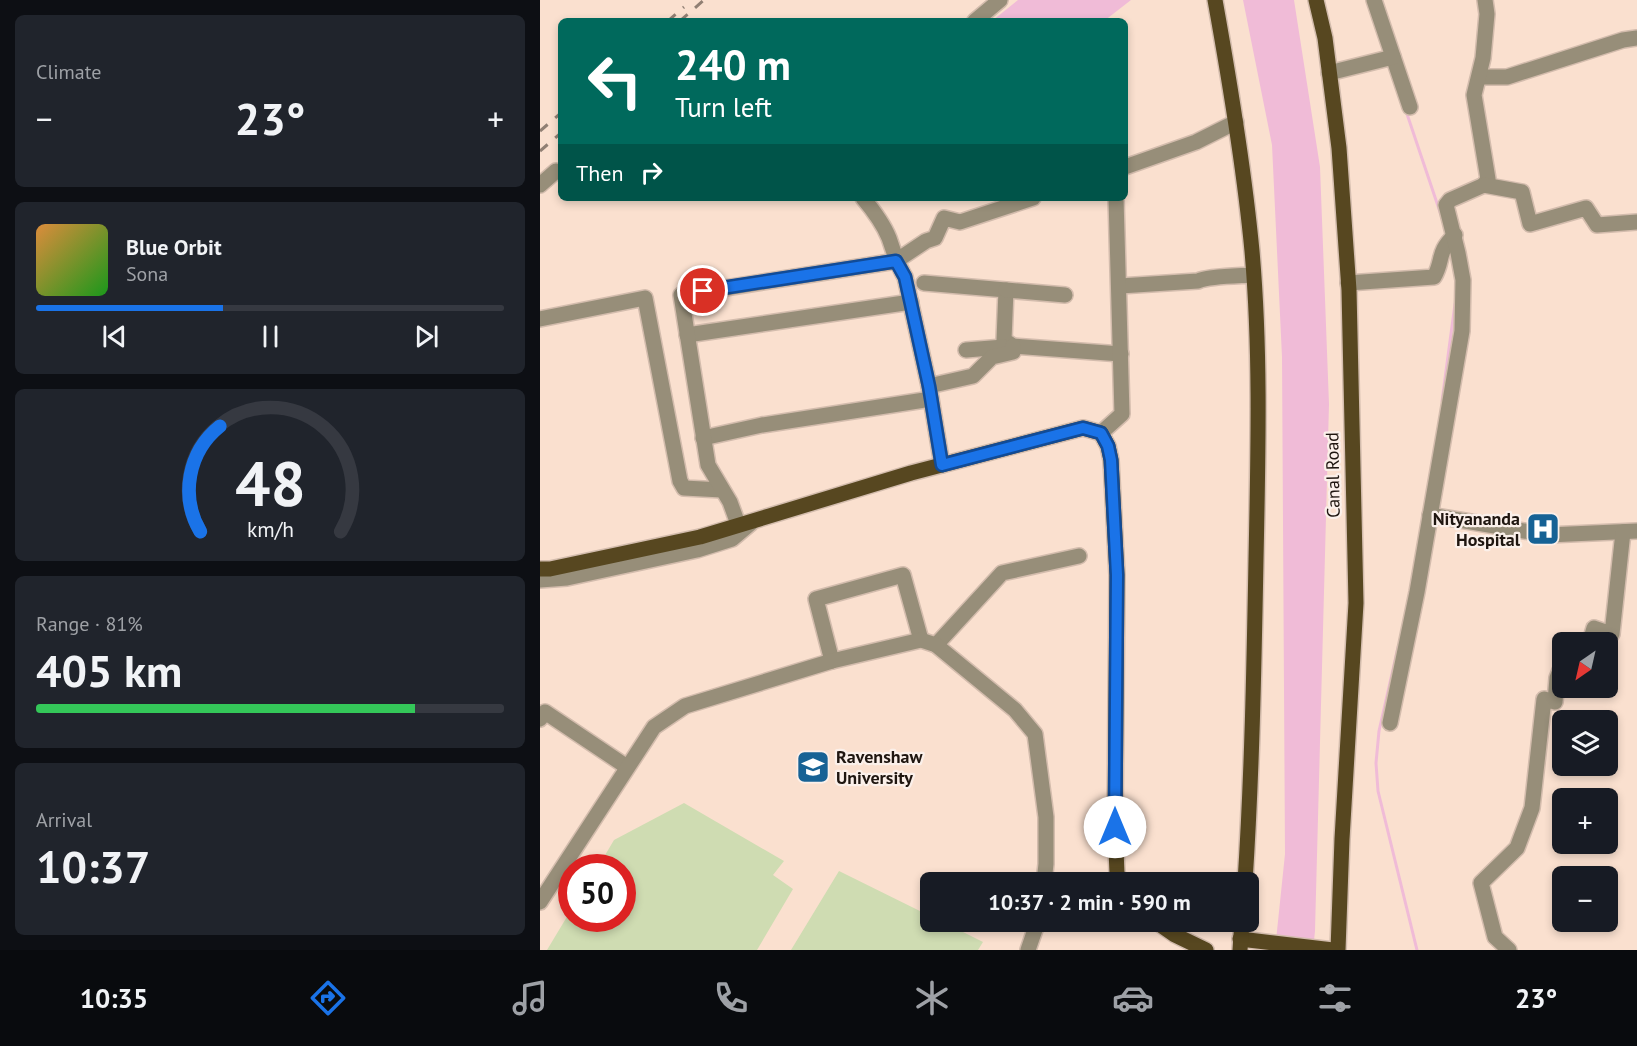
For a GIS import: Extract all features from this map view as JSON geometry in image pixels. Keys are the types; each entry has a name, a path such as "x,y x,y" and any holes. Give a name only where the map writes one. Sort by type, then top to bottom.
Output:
{"main road":[{"path":"1215,0 1236,122 1253,274 1259,427 1252,730 1245,872"},
{"name":"Canal Road","path":"1316,0 1325,38 1340,148 1348,283 1356,603 1338,950"},
{"path":"540,569 549,570 700,537 942,465 1083,428 1101,433 1108,446 1111,460 1117,575 1115,827 1117,872"},
{"path":"1171,932 1206,950"},
{"path":"1240,945 1272,943 1333,950"}],"street":[{"path":"979,18 1000,0"},
{"path":"1374,0 1410,107"},
{"path":"1390,723 1418,592 1462,331 1463,280 1455,235 1446,205 1450,200 1484,185 1488,179 1474,94 1479,77 1487,14 1485,0"},
{"path":"1479,77 1507,77 1623,40 1637,38"},
{"path":"1329,73 1393,57"},
{"path":"1128,166 1196,142 1236,122"},
{"path":"540,185 556,171"},
{"path":"1484,185 1522,192 1530,224 1586,208 1597,225 1637,222"},
{"path":"865,201 877,215 888,236 896,261 905,277 930,392 942,465"},
{"path":"540,580 567,578 697,550 732,539 746,523 722,490 708,465 681,295 896,261 926,241 935,238 944,218 960,222 1024,201"},
{"path":"1101,433 1122,414 1116,201"},
{"path":"1348,283 1430,279 1437,272 1440,255 1446,244 1455,235"},
{"path":"1120,286 1253,274"},
{"path":"924,283 1065,295"},
{"path":"1006,290 1005,340 1013,346"},
{"path":"540,319 645,298 680,481 684,488 722,490"},
{"path":"687,335 911,302"},
{"path":"966,350 1013,346 1121,354"},
{"path":"704,438 930,392 973,376 992,357 1013,352 1013,346"},
{"path":"1430,514 1548,535 1630,531 1612,632"},
{"path":"540,902 654,727 684,706 832,661 929,642 1002,573 1079,556"},
{"path":"832,661 816,599 903,575 929,642 1016,710 1035,734 1046,817 1045,872"},
{"path":"1593,632 1594,628 1606,632"},
{"path":"1509,950 1495,937 1482,883 1517,848 1532,808 1544,699 1555,702 1555,698"},
{"path":"542,713 627,767"},
{"path":"1029,950 1035,932"}],"green space":[{"path":"684,803 784,861 773,875 793,889 757,950 547,950 558,932 636,932 636,854 606,854 614,840"},
{"path":"839,871 920,911 920,932 963,932 983,942 978,950 791,950"}],"shaded area":[{"path":"1018,0 1131,0 1108,18 996,18"},
{"path":"1243,0 1294,0 1320,167 1329,404 1313,950 1275,950 1285,854 1282,357 1272,145"}],"waterway":[{"path":"1406,111 1442,218"},
{"path":"1442,401 1455,304"},
{"path":"1398,647 1379,731 1376,763 1378,791 1417,950"}],"railway":[{"path":"683,18 704,0"},
{"path":"671,18 684,7"},
{"path":"540,131 558,116"},
{"path":"540,151 558,136"}],"place":[{"name":"Nityananda Hospital","path":"1543,529"},
{"name":"Ravenshaw University","path":"813,767"}],"route":[{"path":"703,291 896,261 905,277 929,386 942,465 1083,428 1101,433 1108,446 1111,460 1117,575 1115,827"}]}
